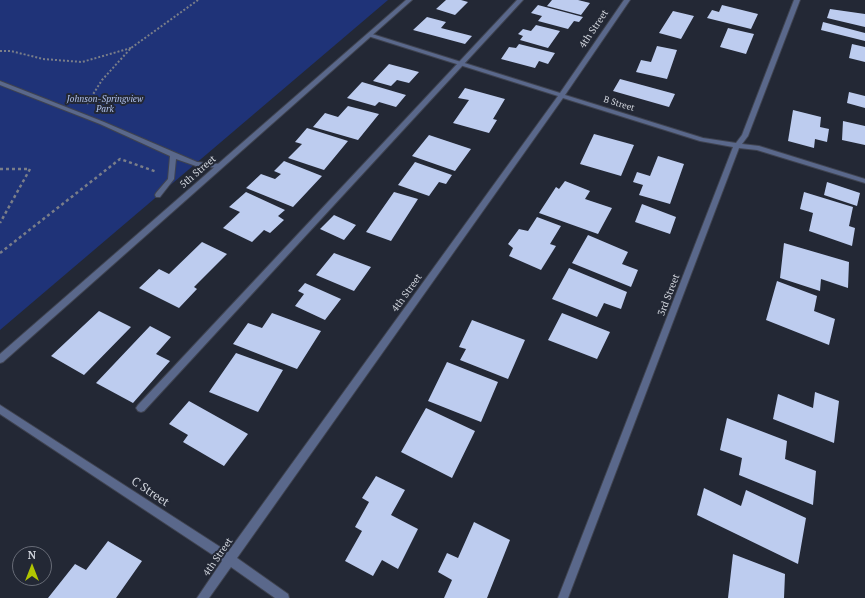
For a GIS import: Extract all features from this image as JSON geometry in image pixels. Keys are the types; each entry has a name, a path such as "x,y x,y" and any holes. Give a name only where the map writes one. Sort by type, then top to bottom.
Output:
{"street":[{"name":"5th Street","path":"0,359 409,0"},
{"path":"141,408 520,0"},
{"name":"4th Street","path":"202,598 562,96 627,0"},
{"name":"3rd Street","path":"563,598 737,146 745,136 797,0"},
{"name":"B Street","path":"370,35 702,140 757,148 865,181"},
{"path":"0,83 80,114 172,155 196,164 220,166"},
{"path":"158,194 170,179 172,155"},
{"name":"C Street","path":"0,409 284,598"}],"path":[{"path":"80,114 102,80 131,48 198,0"},
{"path":"0,51 11,51 43,59 82,62 131,48"},
{"path":"0,253 120,159 163,174 160,177 170,179"},
{"path":"0,169 30,169 0,224"}],"green space":[{"name":"Johnson-Springview Park","path":"0,0 388,0 0,330"}],"building":[{"path":"446,0 461,0 468,2 455,15 436,9"},
{"path":"552,0 578,0 590,3 581,15 547,6"},
{"path":"538,5 583,17 579,22 574,21 568,29 538,21 542,16 531,13"},
{"path":"722,5 758,14 751,29 707,18 712,10 719,12"},
{"path":"830,9 865,14 865,27 827,18"},
{"path":"673,11 694,16 681,39 659,33"},
{"path":"427,17 446,22 441,28 472,36 465,44 413,30"},
{"path":"823,22 865,33 865,41 821,30"},
{"path":"536,25 560,31 548,48 520,40 523,36 518,34 523,29 531,31"},
{"path":"728,28 754,34 746,54 720,47"},
{"path":"519,44 555,53 548,64 539,61 535,68 501,59 509,47 516,48"},
{"path":"852,44 865,47 865,62 849,58"},
{"path":"657,46 677,50 667,79 636,72 641,60 651,62"},
{"path":"389,64 419,72 409,83 397,80 391,86 373,81"},
{"path":"620,79 675,94 669,107 613,91"},
{"path":"362,82 406,95 396,107 379,102 375,106 347,98"},
{"path":"465,88 505,99 493,119 497,120 489,133 453,123 469,100 458,98"},
{"path":"849,92 865,96 865,108 847,103"},
{"path":"348,106 379,114 358,140 313,127 325,113 338,117"},
{"path":"793,110 821,117 820,127 829,129 827,142 815,139 814,148 788,141"},
{"path":"843,121 865,126 865,145 842,140"},
{"path":"307,128 348,141 324,170 288,158 302,144 295,142"},
{"path":"594,134 634,145 621,176 580,164"},
{"path":"429,135 471,149 455,171 412,156"},
{"path":"658,156 684,164 670,204 639,195 643,185 633,182 637,172 650,176"},
{"path":"284,161 322,176 293,207 246,188 261,174 275,179 281,174 274,171"},
{"path":"415,162 452,175 446,184 439,182 429,196 398,185"},
{"path":"565,181 590,191 585,199 612,208 598,234 539,213 556,187 559,189"},
{"path":"827,182 860,193 857,206 824,195"},
{"path":"246,192 285,210 278,216 284,220 270,233 264,230 252,242 223,228 240,212 229,207"},
{"path":"394,192 418,199 391,241 366,232"},
{"path":"804,192 853,207 849,226 855,228 852,246 809,231 813,213 800,209"},
{"path":"642,204 676,217 670,234 635,222"},
{"path":"334,215 356,225 344,240 320,229"},
{"path":"537,217 561,226 550,244 556,246 541,270 509,256 513,248 508,244 519,229 528,231"},
{"path":"588,235 628,252 622,264 638,270 631,287 572,263"},
{"path":"202,242 227,254 194,287 197,289 179,308 139,288 159,269 169,274"},
{"path":"784,243 849,262 848,288 821,279 820,291 780,278"},
{"path":"334,253 371,267 354,291 316,275"},
{"path":"569,268 627,292 621,309 604,303 597,317 552,299"},
{"path":"777,281 817,296 814,311 835,319 829,345 766,320"},
{"path":"305,283 341,299 325,320 295,306 304,294 298,291"},
{"path":"99,311 131,327 84,375 51,356"},
{"path":"272,313 321,331 297,369 233,344 248,323 262,328"},
{"path":"562,313 610,332 597,359 548,340"},
{"path":"472,320 525,340 508,379 460,360 466,349 459,347"},
{"path":"150,326 171,337 156,354 170,361 133,403 96,383"},
{"path":"236,353 283,370 258,412 209,392"},
{"path":"447,362 498,382 481,422 428,401"},
{"path":"815,392 839,401 834,443 773,419 778,394 813,408"},
{"path":"189,401 248,434 224,466 183,442 188,435 169,424"},
{"path":"426,408 475,431 452,478 401,452"},
{"path":"727,418 787,441 785,459 816,471 813,505 739,475 742,458 720,450"},
{"path":"376,476 405,490 391,515 418,529 398,569 382,560 373,576 345,561 362,531 355,527 369,502 362,498"},
{"path":"704,488 741,506 746,490 806,518 798,564 697,515"},
{"path":"474,522 510,540 487,598 444,598 452,580 438,572 447,553 458,558"},
{"path":"108,541 142,561 116,598 48,598 75,564 86,570"},
{"path":"733,554 785,574 784,598 728,598"}]}
